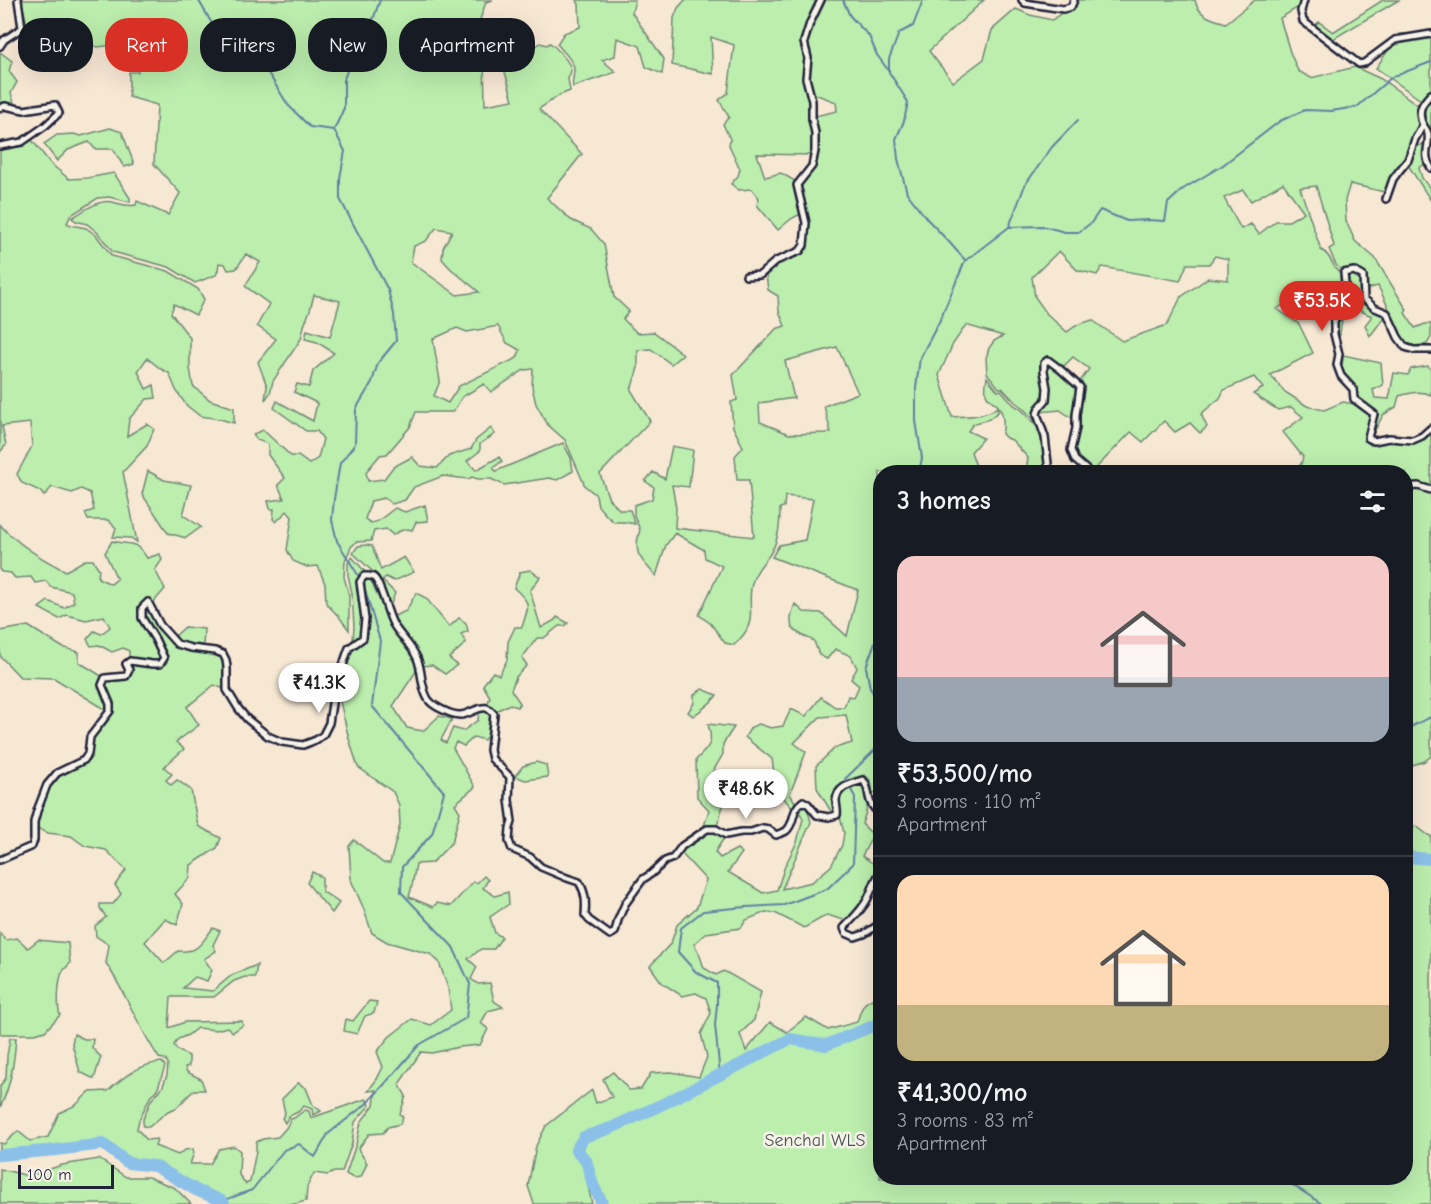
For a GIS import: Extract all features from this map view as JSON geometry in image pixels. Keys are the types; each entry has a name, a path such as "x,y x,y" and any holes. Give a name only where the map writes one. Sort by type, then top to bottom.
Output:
{"street":[{"path":"0,46 4,40 22,28 18,0"},
{"path":"746,276 760,275 776,261 800,251 804,245 806,223 797,185 812,166 815,151 812,101 806,78 808,58 804,42 821,0"},
{"path":"1022,0 1025,3 1063,9 1071,7 1074,0"},
{"path":"1304,0 1301,11 1303,21 1359,64 1364,63 1395,40 1431,34"},
{"path":"1431,94 1421,105 1420,116 1428,133 1426,158 1431,168"},
{"path":"0,108 5,106 24,110 54,105 59,113 45,126 21,142 0,146"},
{"path":"1386,199 1394,179 1408,160 1415,139 1423,125"},
{"path":"1431,350 1414,350 1405,347 1387,313 1364,300 1363,276 1354,271 1344,273 1346,295 1334,322 1337,365 1341,376 1353,389 1354,399 1374,414 1368,438 1374,441 1389,438 1413,440 1431,428"},
{"path":"1048,465 1045,437 1037,414 1046,400 1044,363 1048,360 1080,387 1076,428 1071,450 1075,460 1081,465"},
{"path":"1413,486 1431,490"},
{"path":"0,860 32,846 34,822 47,785 57,773 84,760 88,754 90,737 110,711 110,704 102,685 105,678 126,676 129,670 126,664 130,661 160,664 164,658 142,618 142,608 148,602 160,626 177,644 223,654 226,660 227,690 247,719 268,736 282,742 303,745 316,741 323,735 329,723 333,697 346,656 350,648 363,638 365,619 360,582 364,576 375,578 395,627 417,656 422,687 429,702 442,710 460,715 481,708 488,708 494,714 490,750 492,759 510,777 509,800 512,822 509,841 512,849 530,857 541,867 579,882 584,890 585,915 610,935 615,932 625,904 642,879 665,861 673,858 682,846 706,829 716,830 726,835 763,828 776,835 786,831 791,824 796,806 803,801 817,815 829,817 837,815 836,800 841,789 863,780 868,785 870,803 873,806"},
{"path":"873,886 860,911 844,928 846,933 855,937 873,928"}],"green space":[{"path":"21,0 493,0 486,2 480,18 399,18 399,72 484,72 485,105 513,100 505,72 535,72 535,47 540,43 553,45 569,63 570,91 539,109 582,154 547,198 571,220 591,229 604,244 614,297 629,311 623,319 637,333 654,332 683,354 671,364 651,349 638,350 638,368 631,390 650,421 600,474 609,499 620,510 630,510 635,524 614,522 598,506 596,495 585,486 565,440 548,425 536,404 532,387 533,369 524,370 491,392 484,384 462,397 453,412 416,412 410,427 387,454 380,455 366,472 368,481 384,479 393,467 412,457 420,466 437,468 449,456 471,449 476,440 491,428 495,434 480,444 480,451 467,461 476,470 499,457 502,461 493,468 496,471 563,443 571,458 573,471 557,480 549,478 504,485 491,479 443,476 414,487 405,500 392,504 384,498 371,501 365,519 371,523 378,521 395,508 405,512 425,505 428,521 416,522 412,530 402,530 393,535 386,529 374,531 371,541 356,542 351,547 345,561 344,577 349,595 349,630 326,603 325,584 318,566 307,567 293,561 287,550 292,517 287,511 276,522 273,519 274,509 270,509 268,501 284,499 278,485 285,478 268,455 268,444 257,440 253,434 263,430 291,456 298,456 309,464 318,458 323,439 317,431 306,431 274,408 277,401 313,421 317,403 294,392 297,384 309,387 313,371 334,353 317,342 305,339 307,330 330,337 340,301 314,295 301,339 273,381 270,393 265,400 267,386 258,362 276,339 257,326 269,304 245,286 260,262 246,254 236,269 228,270 225,264 219,263 216,275 195,283 169,267 113,252 97,232 87,224 72,218 102,202 130,206 136,205 137,201 168,215 180,193 154,164 157,105 129,97 129,72 188,72 188,18 105,18 105,46 97,47 93,45 93,18 26,18","holes":["436,228 452,231 443,248 442,259 479,292 457,295 411,262 414,246 426,241","498,326 507,343 520,350 517,358 459,386 448,403 434,396 440,381 433,339 457,328 467,332"]},
{"path":"576,0 635,0 632,13 664,59 662,74 646,67 640,46 617,38 615,56 602,60 616,72 573,87 573,65 570,58 557,44 564,33 580,27 579,4"},
{"path":"685,0 817,0 801,44 805,59 803,79 810,102 812,155 757,154 765,177 781,173 795,181 802,213 778,230 757,205 759,198 752,189 739,190 731,184 738,176 740,169 729,145 730,139 723,124 729,117 719,100 728,93 734,45 711,37 713,74 672,65 674,18 678,8"},
{"path":"825,0 984,0 929,51 953,82 984,59 992,30 1016,9 1052,20 1063,12 1070,11 1078,0 1195,0 1202,13 1226,23 1255,0 1302,0 1297,8 1280,18 1298,71 1311,78 1355,67 1381,79 1418,105 1418,128 1406,158 1384,192 1350,184 1345,200 1346,221 1355,241 1375,258 1407,310 1405,313 1415,328 1431,324 1431,337 1427,344 1414,346 1405,342 1378,286 1367,289 1366,276 1355,269 1343,270 1335,264 1329,249 1334,246 1316,186 1300,188 1321,250 1342,275 1344,296 1334,319 1289,301 1277,309 1299,324 1313,353 1270,375 1285,392 1307,406 1324,410 1343,402 1360,405 1372,415 1366,439 1370,445 1385,442 1414,443 1431,431 1431,487 1413,486 1413,465 1300,465 1303,457 1283,432 1303,417 1291,407 1278,410 1253,394 1263,388 1254,377 1224,390 1220,398 1201,414 1207,427 1200,433 1190,423 1175,432 1164,421 1143,442 1131,432 1099,465 1084,465 1076,458 1074,447 1078,422 1079,383 1089,369 1073,357 1062,368 1049,358 1042,360 1044,395 1043,401 1037,408 1039,423 1036,422 1002,388 999,388 987,373 986,358 989,348 994,341 1003,336 966,325 953,344 939,375 952,417 982,414 997,407 999,411 989,419 973,424 968,431 983,438 971,452 976,465 873,465 873,794 871,781 865,775 850,779 835,793 836,813 833,815 817,788 816,766 835,748 852,743 846,715 820,717 794,743 806,752 790,794 795,802 792,808 776,789 772,759 745,737 751,727 759,724 771,728 783,726 791,709 806,716 821,697 835,707 844,707 848,696 854,697 859,686 851,679 857,668 851,656 835,649 827,659 819,655 814,641 801,635 791,624 795,604 804,612 821,613 847,636 858,590 772,557 779,545 805,540 813,499 785,496 784,507 780,508 775,545 753,580 748,628 734,645 725,643 711,624 699,615 722,566 705,558 704,550 675,533 666,545 656,576 639,556 637,545 640,530 634,515 634,505 652,499 654,487 645,481 653,472 665,479 672,446 693,450 689,487 672,485 676,508 675,528 754,537 749,480 737,480 735,456 743,447 733,427 731,402 737,400 733,375 776,329 785,326 779,311 778,296 768,290 766,274 777,262 808,249 806,212 800,188 816,155 819,140 815,116 837,111 836,102 812,93 806,56 813,23","holes":["1283,183 1304,212 1289,221 1276,221 1259,234 1251,224 1241,229 1224,198 1243,190 1251,201","1059,251 1077,270 1097,275 1102,267 1180,281 1187,264 1209,264 1215,256 1228,259 1228,280 1208,278 1181,297 1167,325 1122,341 1092,320 1077,325 1067,332 1047,314 1035,297 1032,277","837,347 858,393 824,406 831,433 789,434 760,422 759,403 794,398 785,361"]},
{"path":"1383,0 1399,0 1332,41 1313,27 1319,22 1333,32"},
{"path":"1431,33 1431,131 1425,117 1425,103 1376,68 1399,34"},
{"path":"0,52 12,61 9,71 17,82 11,93 14,103 0,105"},
{"path":"110,128 122,132 134,164 124,167 113,149 95,149 89,142 68,150 57,161 44,144 57,135 81,136"},
{"path":"31,139 51,164 69,179 114,173 130,198 130,202 109,197 98,198 71,215 67,223 86,228 96,235 112,256 168,271 198,289 204,299 196,315 174,304 171,313 190,338 190,368 193,386 210,400 234,408 234,423 200,416 186,405 169,373 147,358 138,371 146,389 154,385 156,398 147,399 129,419 127,436 147,424 154,429 147,446 123,472 137,542 131,538 113,537 116,528 108,520 88,520 85,513 94,510 90,493 81,489 72,493 52,487 44,496 40,491 22,483 17,474 32,446 30,423 2,426 6,445 0,452 0,149 23,145"},
{"path":"1425,143 1425,164 1419,168 1422,178 1431,187 1431,201 1408,165 1416,147"},
{"path":"1354,273 1362,278 1363,302 1386,315 1370,336 1365,325 1372,316 1353,308 1346,311 1344,315 1340,335 1335,335 1347,274"},
{"path":"1343,355 1381,363 1383,385 1373,390 1375,398 1389,399 1394,373 1408,375 1411,369 1428,366 1431,370 1431,395 1419,392 1399,396 1396,407 1383,415 1372,436 1377,414 1360,400 1357,390 1344,373"},
{"path":"1048,363 1078,389 1072,418 1060,410 1040,412 1047,400 1046,364"},
{"path":"987,377 998,391 1001,390 1036,426 1041,426 1047,465 1027,465 1028,458 1012,440 1002,434 1001,412 986,394"},
{"path":"148,471 164,480 191,485 183,515 201,527 186,538 168,533 142,494"},
{"path":"1413,488 1431,492 1431,756 1425,761 1413,765"},
{"path":"0,525 31,551 66,571 85,560 93,560 99,569 98,578 111,584 117,579 105,553 112,541 132,544 139,548 147,558 160,554 162,560 155,570 165,589 152,604 140,607 162,658 159,663 129,660 129,651 123,648 112,652 99,645 91,646 87,639 94,631 101,634 110,627 104,616 86,620 67,615 59,619 39,608 48,601 64,608 74,602 72,592 51,587 46,581 35,583 31,577 15,578 11,573 0,571"},
{"path":"358,546 372,546 381,570 404,557 414,572 394,581 386,577 382,580 395,593 389,610 373,572 353,553"},
{"path":"352,557 368,575 393,629 414,657 417,670 393,706 407,728 423,731 439,716 452,719 441,740 446,743 453,728 463,731 478,720 479,711 487,710 492,716 492,729 484,740 474,737 464,746 456,742 453,748 475,787 455,804 460,812 452,842 432,863 416,864 409,897 433,907 437,903 451,906 473,882 477,883 484,876 488,880 483,888 495,896 508,892 509,904 490,917 495,933 502,937 494,949 481,949 468,959 477,967 471,979 478,984 490,983 494,1001 503,1007 488,1011 481,1023 488,1029 480,1045 432,1053 421,1052 399,1084 406,1096 400,1114 403,1117 400,1124 388,1127 383,1133 369,1134 358,1149 367,1163 361,1177 353,1178 346,1174 361,1122 374,1105 376,1090 368,1091 383,1067 377,1052 389,1037 412,1019 431,1025 451,1010 448,988 439,962 430,954 387,942 372,933 351,880 349,846 354,840 383,863 390,863 400,825 399,805 393,792 358,767 338,693 353,640 352,593 348,575 348,563"},
{"path":"530,570 540,577 530,591 541,628 557,617 568,623 565,626 559,626 544,638 537,638 522,658 527,665 516,677 511,690 520,703 517,707 510,704 494,712 487,705 490,697 483,685 493,672 499,675 507,660 508,642 515,627 522,627 527,605 524,598 514,588 520,572"},
{"path":"416,593 426,598 449,627 459,618 466,623 468,631 461,634 466,643 449,658 457,665 445,674 432,665 422,666 419,656 397,626 394,616 406,611"},
{"path":"147,604 177,645 223,655 226,672 224,689 214,685 187,707 199,725 176,742 184,749 164,767 172,774 166,780 171,785 177,780 191,790 198,826 221,838 217,848 191,865 190,878 175,894 183,904 177,925 165,919 145,942 164,963 178,951 195,949 213,928 220,931 213,945 216,951 204,959 212,970 207,981 195,977 183,988 213,991 232,975 257,965 255,977 245,977 234,981 214,997 171,997 169,1028 185,1022 242,1021 243,1025 233,1032 227,1027 216,1030 197,1028 178,1039 174,1045 177,1050 189,1056 189,1066 185,1067 187,1072 201,1079 205,1090 194,1090 176,1108 168,1111 149,1127 143,1126 143,1119 151,1100 162,1088 167,1075 168,1063 159,1058 152,1047 106,963 109,945 96,936 95,926 106,917 100,904 113,904 121,894 115,885 126,870 106,850 85,846 71,836 48,833 37,828 48,789 62,773 91,756 92,738 112,712 104,684 106,679 128,677 128,665 131,662 152,665 165,658 144,618 143,608"},
{"path":"28,626 62,647 79,652 79,662 103,677 108,711 54,678 20,677 0,656 0,631"},
{"path":"185,627 204,629 203,648 187,645 177,639 175,636"},
{"path":"702,689 717,695 693,716 688,712 694,703 694,695"},
{"path":"708,724 734,727 723,744 723,754 711,775 714,779 710,795 723,806 717,826 704,826 709,810 697,797 696,760 709,745"},
{"path":"536,762 546,765 548,777 525,780 515,776 523,766"},
{"path":"863,782 866,787 867,808 862,824 873,835 862,856 873,863 873,878 864,901 847,921 827,915 804,928 775,913 766,912 746,920 741,928 706,933 694,944 704,968 716,975 724,971 761,992 754,1020 740,1034 746,1051 770,1022 787,1032 806,1017 828,1030 857,1022 864,1005 873,999 873,1023 826,1042 789,1037 610,1127 582,1135 574,1151 583,1163 592,1204 534,1204 528,1186 536,1146 546,1126 592,1090 596,1103 612,1097 603,1079 613,1072 629,1090 641,1089 651,1073 671,1072 699,1077 707,1057 701,1034 711,1013 706,998 696,993 682,996 662,983 650,966 671,943 677,925 697,907 706,880 681,853 707,832 716,832 724,838 715,852 720,858 737,849 742,853 728,872 763,893 777,890 785,866 797,842 803,819 797,807 802,803 807,807 811,822 782,889 812,882 831,866 842,845 844,833 838,801 840,795 848,787"},
{"path":"1416,826 1431,836 1431,856 1413,854 1413,827"},
{"name":"Senchal WLS","path":"1413,860 1431,862 1431,1204 607,1204 595,1183 590,1159 583,1150 587,1139 612,1131 665,1106 791,1041 827,1047 873,1028 873,1185 1413,1185"},
{"path":"312,872 322,877 322,891 339,903 332,913 307,883"},
{"path":"0,933 6,940 17,938 28,948 38,940 68,943 70,963 63,971 60,980 58,999 60,1015 45,1031 35,1034 0,1034"},
{"path":"369,1001 377,1002 374,1013 365,1016 357,1034 344,1031 346,1019 353,1021"},
{"path":"74,1034 84,1039 93,1039 92,1048 101,1057 94,1079 80,1072 72,1044"},
{"path":"10,1038 16,1038 13,1065 0,1108 0,1086 6,1078"},
{"path":"162,1062 165,1066 158,1088 150,1097 137,1129 147,1140 157,1139 155,1146 178,1155 185,1150 193,1149 190,1164 210,1164 219,1149 234,1146 240,1151 239,1175 246,1184 250,1182 256,1142 278,1137 291,1119 305,1110 309,1111 311,1118 366,1099 370,1105 355,1122 352,1143 342,1172 328,1175 314,1173 307,1187 306,1201 295,1204 228,1204 224,1198 197,1188 155,1163 129,1161 104,1141 0,1152 0,1143 4,1144 18,1131 30,1141 48,1137 59,1113 76,1105 89,1092 108,1091 133,1072 147,1065"},
{"path":"298,1083 306,1088 313,1105 321,1111 313,1115 312,1109 304,1106 289,1116 285,1123 282,1118 285,1113 282,1099"},
{"path":"99,1159 126,1177 148,1177 175,1188 191,1204 0,1204 0,1169 29,1176 62,1165"}],"waterway":[{"path":"197,0 219,36 246,58 265,68 288,105 310,127 334,130 345,151 340,178 340,199 388,290 394,314 396,341 378,363 372,382 356,409 355,444 340,463 332,520 337,541 363,583 380,641 372,706 444,792 432,834 402,867 401,892 453,947 470,984 466,1018 419,1045 366,1104 328,1134 315,1157 299,1144 284,1150 252,1190 222,1201"},
{"path":"334,130 344,108 344,79 354,52 374,17 380,0"},
{"path":"843,0 850,16 869,36 877,55 888,70"},
{"path":"923,0 913,26 899,33 889,59 889,72 908,102 904,121 896,139 898,159 907,193 927,219 965,260"},
{"path":"1009,227 1042,226 1065,232 1079,232 1091,223 1100,210 1127,221 1165,221 1168,203 1183,189 1223,165 1280,121 1305,110 1331,111 1357,107 1392,77 1431,62"},
{"path":"920,465 922,458 916,421 916,388 920,358 939,322 965,261 1009,227 1025,185 1052,147 1078,120"},
{"path":"873,648 866,667 873,693"},
{"path":"1413,726 1431,717"},
{"path":"720,1075 715,1025 717,983 696,972 678,952 681,928 703,911 784,905 827,889 853,864 855,797 845,779 873,752"},
{"path":"1413,858 1431,859"},
{"path":"601,1204 586,1160 576,1150 584,1137 611,1128 663,1104 790,1039 826,1045 873,1026"},
{"path":"0,1155 103,1144 128,1163 155,1166 224,1204"},
{"path":"1293,1185 1322,1204"}]}
